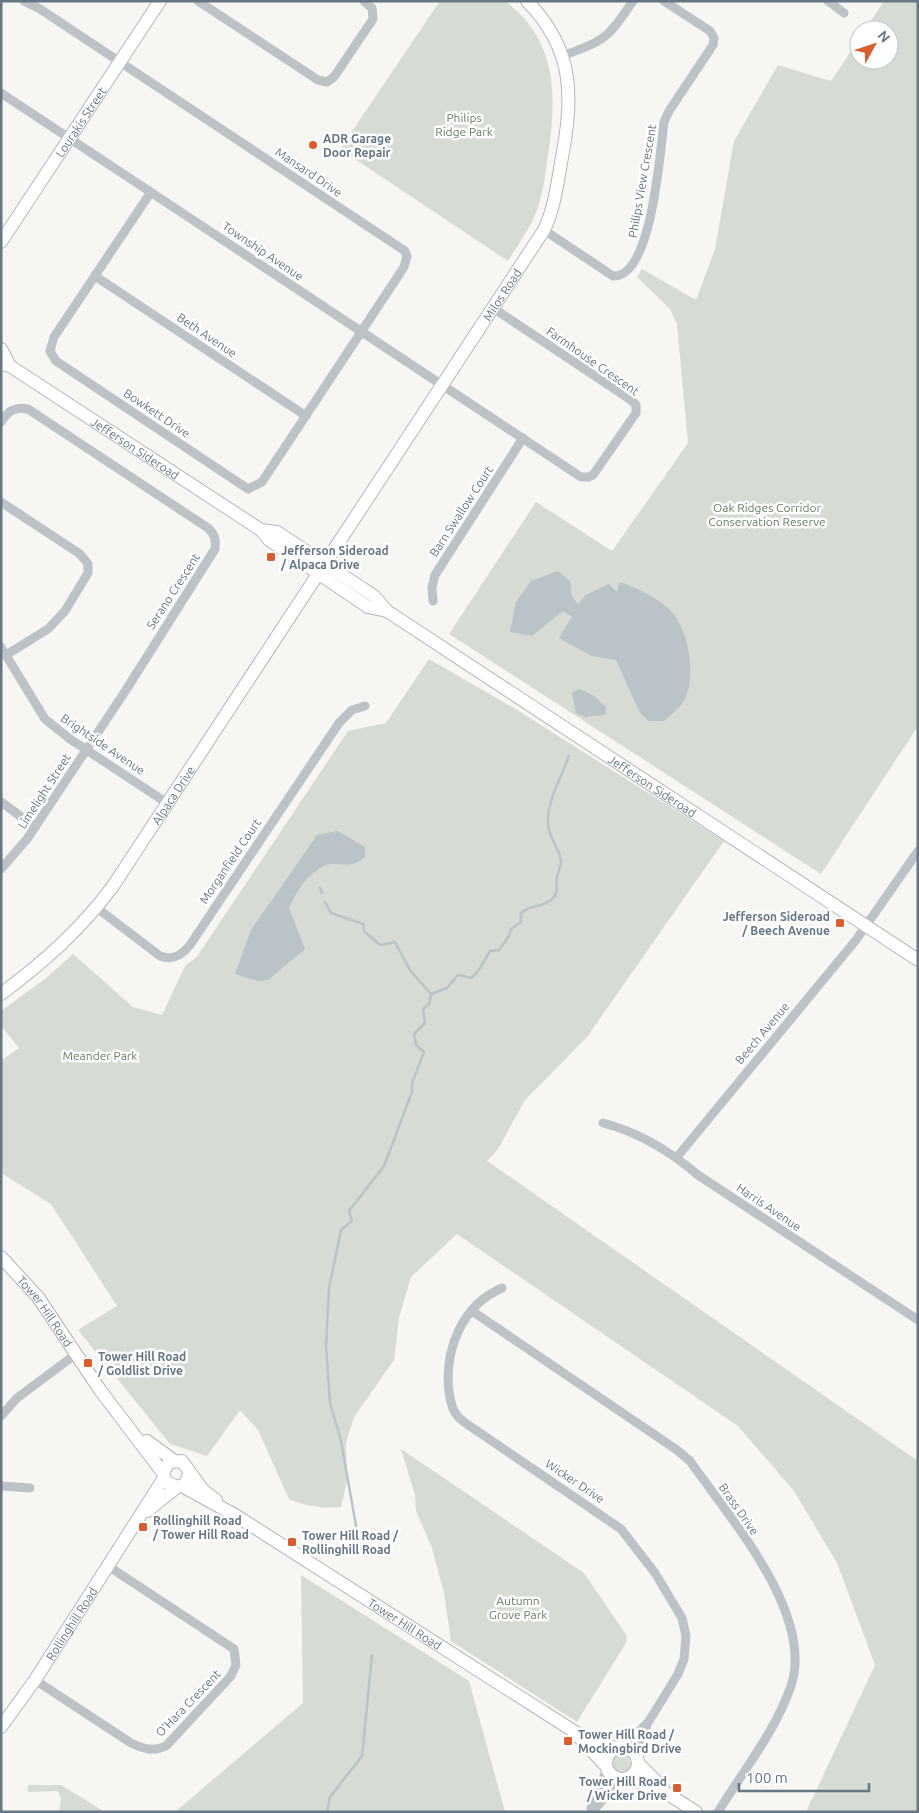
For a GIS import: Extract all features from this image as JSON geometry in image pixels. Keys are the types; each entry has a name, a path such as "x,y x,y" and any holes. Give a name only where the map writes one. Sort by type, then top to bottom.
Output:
{"street":[{"path":"24,1 40,9 120,62"},
{"name":"Lourakis Street","path":"1,242 160,1"},
{"path":"198,1 318,80 327,82 334,77 372,19 372,8 364,1"},
{"name":"Milos Road","path":"321,568 544,230 557,189 570,118 569,83 562,56 550,32 527,1"},
{"path":"562,56 604,39 611,33 633,1"},
{"name":"Philips View Crescent","path":"544,230 613,276 627,273 641,252 647,230 664,122 669,111 713,45 714,38 710,32 664,1"},
{"path":"828,1 844,13"},
{"name":"Mansard Drive","path":"120,62 405,251 407,256 404,267 362,331"},
{"name":"Township Avenue","path":"1,93 442,385"},
{"name":"Bowkett Drive","path":"151,192 54,337 50,351 52,356 240,484 248,489 262,482 362,331"},
{"name":"Beth Avenue","path":"95,276 306,416"},
{"name":"Farmhouse Crescent","path":"442,385 581,477 588,477 598,470 636,413 636,405 631,400 493,308"},
{"name":"Jefferson Sideroad","path":"1,350 5,365 262,530 269,540 321,568 368,607 387,611 918,960"},
{"name":"Serano Crescent","path":"1,422 11,410 28,409 208,528 214,534 215,549 86,750"},
{"name":"Barn Swallow Court","path":"433,601 432,587 435,575 523,438"},
{"path":"1,502 80,554 88,564 88,573 57,620 48,628 4,651"},
{"name":"Alpaca Drive","path":"1,994 57,950 97,908 321,568"},
{"name":"Brightside Avenue","path":"4,651 45,719 86,750 167,803"},
{"name":"Morganfield Court","path":"97,908 160,956 167,958 180,955 190,944 339,723 352,710 365,706"},
{"name":"Limelight Street","path":"1,869 28,839 86,750"},
{"path":"1,802 35,827"},
{"name":"Beech Avenue","path":"677,1157 867,926 918,851"},
{"name":"Harris Avenue","path":"603,1123 624,1128 677,1157 698,1175 918,1320"},
{"name":"Tower Hill Road","path":"1,1257 38,1297 120,1418 164,1476"},
{"name":"Wicker Drive","path":"502,1288 488,1294 472,1310 458,1330 448,1363 448,1385 456,1416 621,1529 655,1573 682,1618 686,1636 684,1659 678,1674 628,1753"},
{"name":"Brass Drive","path":"472,1310 677,1450 690,1461 768,1574 794,1635 796,1657 791,1685 771,1727 718,1812"},
{"path":"1,1416 17,1398 76,1354"},
{"name":"Tower Hill Road","path":"120,1418 155,1448 173,1460"},
{"path":"173,1460 182,1461 190,1472 188,1480 179,1486 170,1485 164,1476 166,1466 173,1460"},
{"name":"Tower Hill Road","path":"190,1472 203,1490 235,1515"},
{"name":"Rollinghill Road","path":"1,1727 34,1680 138,1520 164,1476"},
{"path":"1,1486 30,1488"},
{"name":"Tower Hill Road","path":"179,1486 235,1515 575,1732 628,1753 668,1794"},
{"name":"Rollinghill Road","path":"138,1520 179,1486"},
{"name":"O'Hara Crescent","path":"34,1680 131,1743 146,1750 158,1750 166,1746 231,1676 236,1665 234,1649 108,1566"},
{"name":"Tower Hill Road","path":"575,1732 607,1768"},
{"path":"628,1753 637,1771 613,1788 590,1812 607,1768 608,1756 628,1753"},
{"path":"607,1768 615,1777 627,1778"},
{"name":"Tower Hill Road","path":"627,1778 668,1794 696,1812"}],"green space":[{"name":"Philips Ridge Park","path":"440,1 505,1 522,17 535,34 544,52 550,71 553,112 542,193 538,208 526,233 508,261 340,149"},
{"name":"Oak Ridges Corridor Conservation Reserve","path":"884,1 918,1 918,726 821,874 449,634 536,502 612,551 688,443 677,324 670,309 637,277 642,269 696,300 715,249 734,141 778,65 831,81 849,54 849,70 899,70 899,20 872,20"},
{"name":"Meander Park","path":"429,659 514,708 724,841 587,1037 525,1100 498,1149 487,1161 918,1461 918,1812 806,1812 875,1665 837,1563 794,1491 738,1426 457,1234 411,1277 399,1318 394,1360 354,1417 346,1443 347,1481 341,1507 308,1505 289,1499 258,1430 240,1410 207,1456 170,1444 78,1330 117,1306 51,1204 1,1173 1,1061 19,1048 1,1026 1,1011 46,978 73,954 133,1007 162,1015 185,966 196,958 348,731 386,723"},
{"name":"Autumn Grove Park","path":"401,1449 584,1573 627,1636 626,1643 577,1722 451,1641 444,1593 432,1548 416,1511 415,1495"},
{"path":"301,1575 469,1681 505,1812 175,1812 303,1703"},
{"path":"621,1754 628,1757 631,1764 628,1771 621,1774 614,1771 611,1764 614,1757"},
{"path":"28,1785 61,1785 105,1812 59,1812 61,1799 58,1791 28,1792"}],"shaded area":[{"path":"558,571 570,581 572,596 578,604 586,595 609,584 617,592 620,582 651,596 668,608 675,616 681,626 688,651 690,664 689,689 683,702 664,721 649,721 640,713 616,660 592,656 559,638 572,617 563,611 532,636 510,632 516,602 531,581"},
{"path":"579,689 593,695 606,707 605,715 589,716 587,718 576,713 572,693"},
{"path":"338,831 365,847 365,857 354,864 329,864 318,869 307,879 295,896 289,908 305,949 268,980 258,981 235,974 251,930 317,835"}],"waterway":[{"path":"431,994 447,988 458,975 472,978 490,951 499,950 509,936 511,929 521,922 521,913 529,908 549,902 557,891 557,877 561,862 552,839 548,815 552,797 569,756"},
{"path":"320,888 322,893"},
{"path":"325,902 331,913 363,924 364,931 380,945 395,942 410,970 431,994"},
{"path":"361,1554 341,1441 330,1403 326,1346 329,1288 341,1230 352,1221 349,1211 384,1166 412,1092 412,1083 424,1052 416,1045 414,1034 425,1023 423,1009 429,1004 431,994"},
{"path":"327,1812 330,1797 362,1756 372,1655"}],"place":[{"name":"ADR Garage Door Repair","path":"313,145"},
{"name":"Jefferson Sideroad / Alpaca Drive","path":"271,557"},
{"name":"Jefferson Sideroad / Beech Avenue","path":"840,923"},
{"name":"Tower Hill Road / Goldlist Drive","path":"88,1363"},
{"name":"Rollinghill Road / Tower Hill Road","path":"143,1527"},
{"name":"Tower Hill Road / Rollinghill Road","path":"292,1542"},
{"name":"Tower Hill Road / Mockingbird Drive","path":"568,1741"},
{"name":"Tower Hill Road / Wicker Drive","path":"677,1788"}]}
